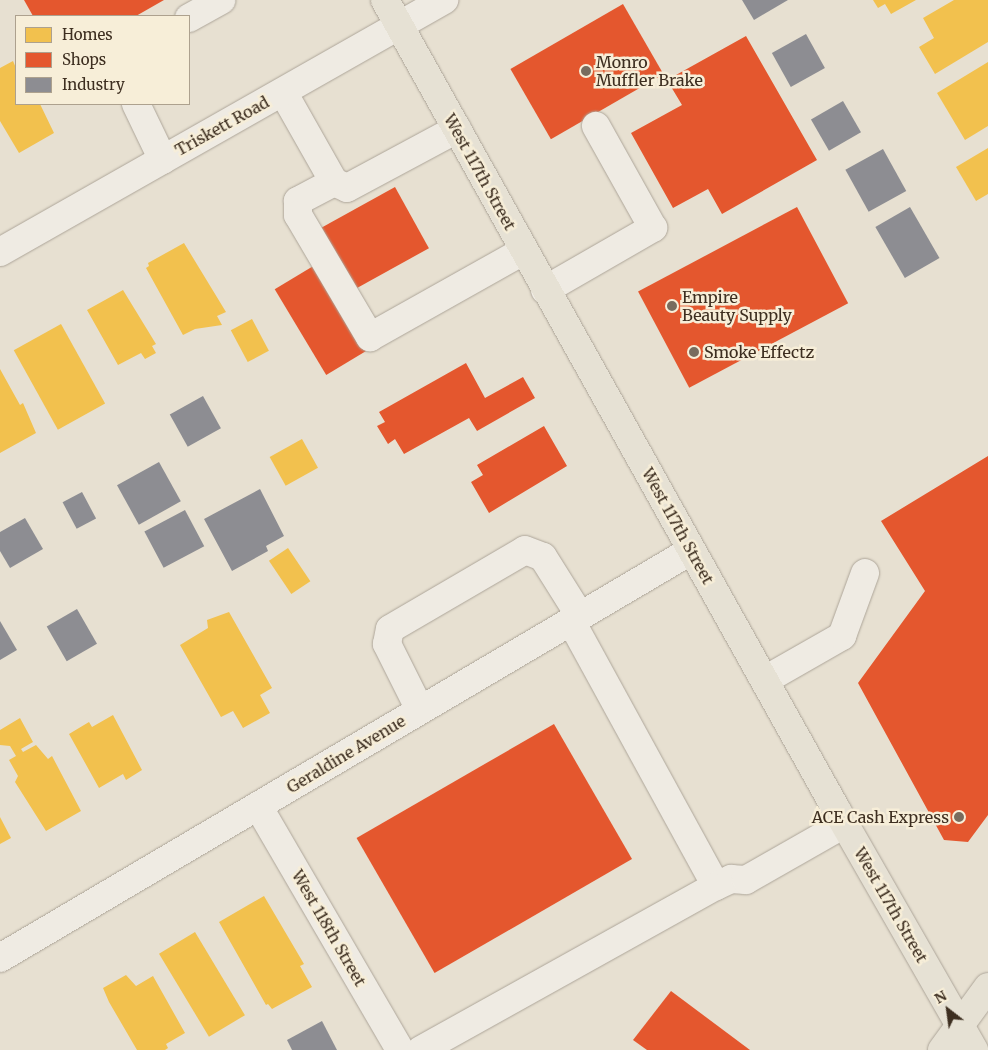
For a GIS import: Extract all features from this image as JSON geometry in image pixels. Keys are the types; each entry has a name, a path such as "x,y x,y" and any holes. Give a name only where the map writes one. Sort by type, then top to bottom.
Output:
{"main road":[{"name":"West 117th Street","path":"385,0 523,251 840,816 974,1050"},
{"path":"942,1050 988,986"}],"street":[{"path":"190,17 221,0"},
{"name":"Triskett Road","path":"0,252 444,0"},
{"path":"283,92 334,182 347,188 457,129"},
{"path":"136,105 163,160"},
{"path":"545,290 653,228 596,126"},
{"path":"334,182 298,201 298,215 370,337 523,251"},
{"path":"420,710 387,644 390,629 525,550 543,557 724,883"},
{"name":"Geraldine Avenue","path":"0,958 692,550"},
{"path":"765,680 842,636 865,573"},
{"name":"West 118th Street","path":"258,806 400,1050"},
{"path":"421,1050 724,883 736,866 840,816"}],"building: Homes":[{"path":"873,0 916,0 891,14 885,4 878,8"},
{"path":"954,0 988,0 988,42 935,74 919,47 934,38 923,18"},
{"path":"13,61 15,66 15,105 40,105 54,133 19,153 0,121 0,68"},
{"path":"988,62 988,126 965,140 937,93"},
{"path":"988,148 988,194 976,201 956,167"},
{"path":"184,243 226,312 217,316 222,325 195,329 183,335 146,268 149,266 148,263"},
{"path":"123,290 156,344 152,346 156,353 145,359 141,353 118,365 87,310"},
{"path":"252,319 269,351 248,362 231,330"},
{"path":"61,324 105,404 58,430 14,350"},
{"path":"0,369 20,405 23,403 36,433 0,453"},
{"path":"302,439 318,468 286,486 270,457"},
{"path":"288,548 310,581 291,594 269,561"},
{"path":"229,612 272,688 260,695 270,713 243,728 233,711 221,717 180,645 208,628 207,620"},
{"path":"113,715 142,770 126,780 123,774 99,788 69,734 89,722 92,727"},
{"path":"20,718 33,742 21,749 23,752 36,745 48,759 52,756 81,811 46,831 15,782 18,776 9,760 16,756 10,746 0,745 0,730"},
{"path":"0,817 11,838 0,844"},
{"path":"264,896 304,964 300,966 312,987 272,1009 268,1004 266,1005 219,922"},
{"path":"195,932 245,1015 209,1037 159,954"},
{"path":"126,975 136,986 153,976 185,1033 166,1044 168,1048 165,1050 137,1050 109,1002 103,988"}],"building: Shops":[{"path":"24,0 164,0 138,15 32,15"},
{"name":"Monro Muffler Brake","path":"623,4 664,74 551,139 510,69"},
{"path":"746,36 817,160 722,214 708,189 673,208 631,133 682,105 667,80"},
{"path":"395,187 429,248 348,293 315,232"},
{"path":"797,207 848,303 689,388 638,292"},
{"path":"315,265 367,351 326,375 275,289"},
{"path":"466,363 485,398 523,377 535,398 477,431 469,418 404,454 395,439 388,444 377,426 385,422 379,412"},
{"path":"544,426 567,466 489,513 471,482 483,475 477,465"},
{"path":"988,456 988,815 968,842 944,840 858,683 925,591 881,521"},
{"path":"554,724 632,859 435,973 357,838"},
{"path":"671,991 750,1050 647,1050 633,1040"}],"building: Industry":[{"path":"742,0 788,0 754,20"},
{"path":"806,34 825,68 791,87 772,53"},
{"path":"843,101 861,132 829,151 811,120"},
{"path":"883,149 906,191 869,212 845,170"},
{"path":"910,207 940,258 905,278 875,227"},
{"path":"203,396 221,428 188,447 170,414"},
{"path":"159,462 181,501 139,525 117,485"},
{"path":"260,489 284,536 266,546 268,551 232,571 204,519"},
{"path":"82,492 96,518 77,529 63,502"},
{"path":"185,510 204,546 164,568 144,532"},
{"path":"25,518 43,549 10,568 0,551 0,532"},
{"path":"77,609 97,644 67,661 47,626"},
{"path":"0,621 17,650 0,660"},
{"path":"322,1021 337,1050 292,1050 287,1040"}],"place":[{"name":"Monro Muffler Brake","path":"586,71"},
{"name":"Empire Beauty Supply","path":"672,306"},
{"name":"Smoke Effectz","path":"694,352"},
{"name":"ACE Cash Express","path":"959,817"}]}
